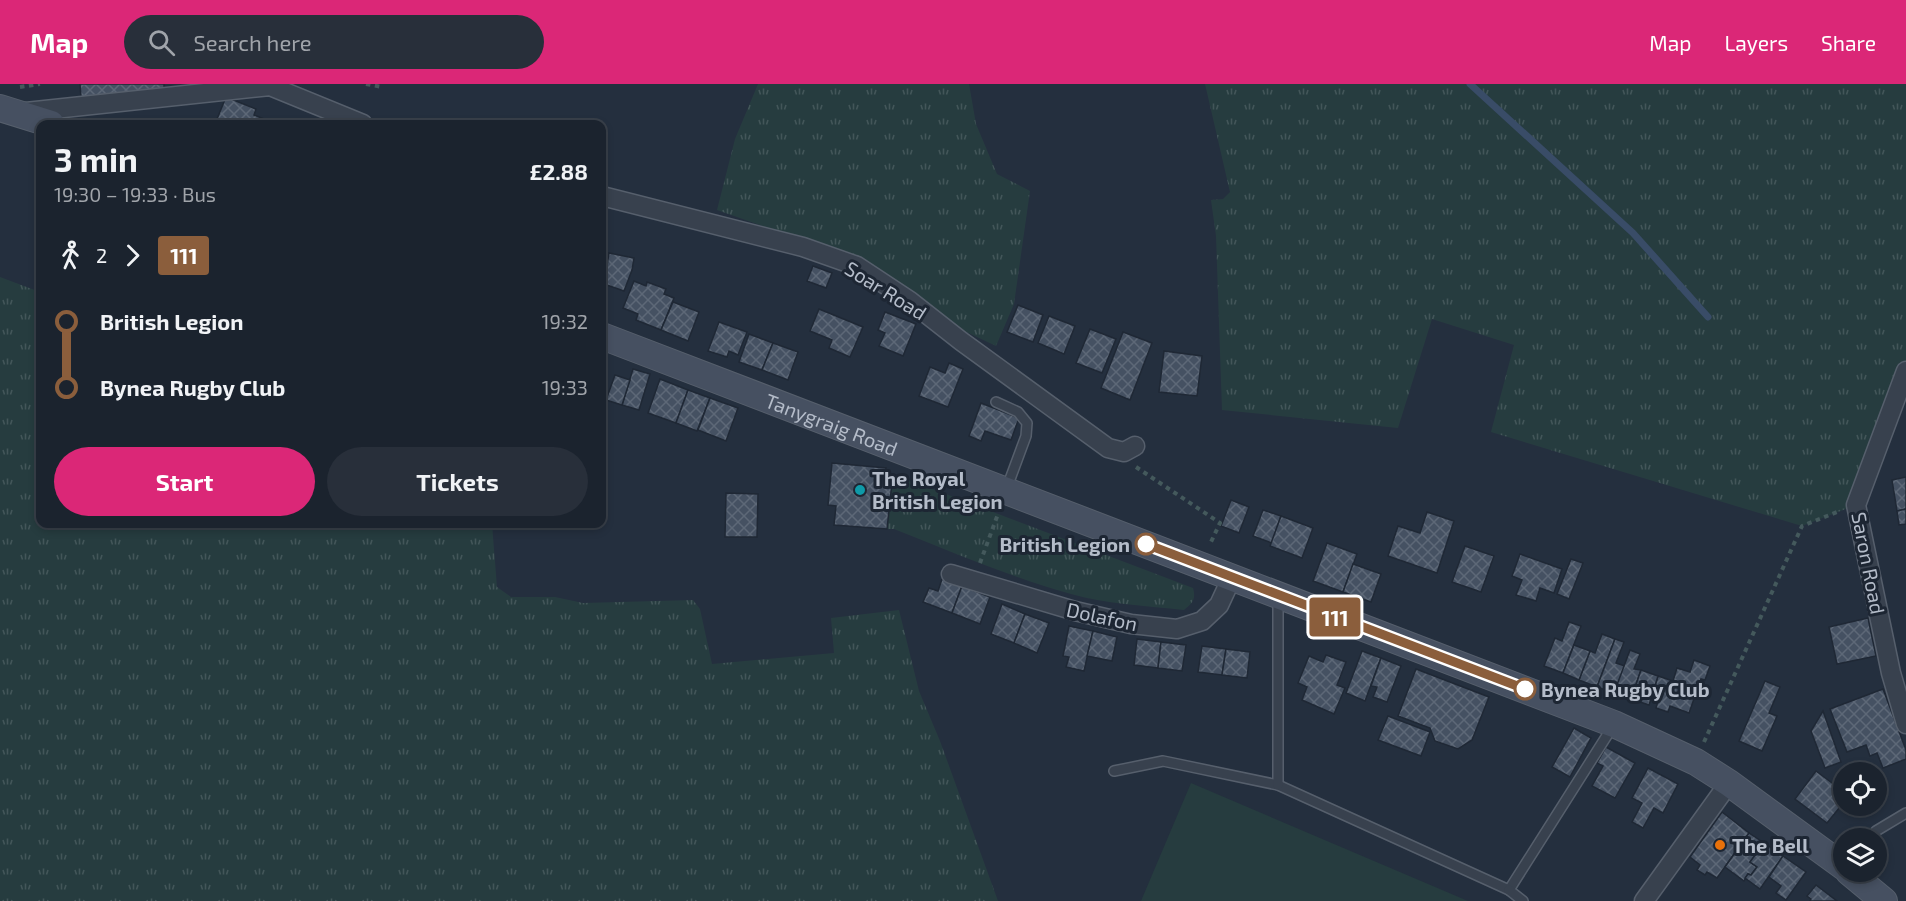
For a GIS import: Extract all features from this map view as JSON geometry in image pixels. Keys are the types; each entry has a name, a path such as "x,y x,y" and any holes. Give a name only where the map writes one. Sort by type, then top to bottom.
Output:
{"main road":[{"path":"10,110 39,120"},
{"name":"Tanygraig Road","path":"606,338 1614,724 1695,762 1729,783 1833,858"},
{"name":"Tanygraig Road","path":"1862,882 1884,901"}],"street":[{"path":"10,110 270,86 353,120"},
{"name":"Soar Road","path":"606,197 803,247 856,266 910,301 1108,448"},
{"name":"Saron Road","path":"1906,371 1856,505 1891,673 1906,724"},
{"path":"1108,448 1124,452 1135,446"},
{"name":"Dolafon","path":"951,574 1024,597 1108,619 1177,629 1202,621 1219,605 1232,577"},
{"path":"1644,901 1729,783"}],"lane":[{"path":"996,402 1018,412 1027,423 1026,436 1006,490"},
{"path":"1278,595 1278,785"},
{"path":"1509,890 1614,724"},
{"path":"1114,771 1163,761 1278,785 1509,890 1523,901"},
{"path":"1881,828 1906,813"}],"path":[{"path":"366,84 382,87"},
{"path":"1108,448 1220,523 1208,550"},
{"path":"973,581 1006,490"},
{"path":"1695,762 1802,526 1856,505"}],"green space":[{"path":"758,84 969,84 976,124 997,174 1030,191 1014,304 996,346 960,329 794,237 717,210 735,139"},
{"path":"1205,84 1906,84 1906,364 1856,505 1802,526 1491,432 1514,345 1432,319 1398,428 1222,410 1216,236 1211,200 1223,199 1230,192"},
{"path":"0,277 36,290 36,528 492,528 497,587 511,597 555,597 583,603 693,600 700,609 712,664 834,653 831,618 899,610 919,691 940,741 998,901 0,901"},
{"path":"893,474 1193,588 1193,600 1184,610 1085,597 1026,580 894,529 887,529"},
{"path":"1191,783 1468,901 1141,901"}],"building":[{"path":"80,84 164,84 164,89 81,98"},
{"path":"226,97 256,109 254,115 266,120 217,120"},
{"path":"609,253 634,258 624,291 606,285"},
{"path":"813,266 832,273 826,288 807,281"},
{"path":"634,281 646,286 647,282 666,289 664,294 674,298 661,330 636,320 638,314 623,308"},
{"path":"673,302 699,312 688,341 661,330"},
{"path":"1018,305 1043,315 1033,342 1007,332"},
{"path":"819,309 863,327 850,357 829,348 832,340 810,331"},
{"path":"885,312 916,324 903,356 879,346 885,333 878,330"},
{"path":"1049,316 1075,326 1064,354 1038,343"},
{"path":"719,322 747,332 738,355 729,351 727,357 708,351"},
{"path":"1090,329 1116,339 1102,373 1076,363"},
{"path":"1123,332 1152,343 1130,400 1101,388"},
{"path":"749,334 773,343 762,370 739,362"},
{"path":"773,343 798,352 788,380 762,370"},
{"path":"1164,351 1202,356 1197,396 1159,392"},
{"path":"949,363 963,369 948,407 919,396 930,367 945,373"},
{"path":"633,369 650,374 639,410 622,405"},
{"path":"615,375 630,380 622,405 606,400"},
{"path":"660,379 688,390 676,423 648,413"},
{"path":"688,390 710,398 697,431 676,423"},
{"path":"710,398 738,408 726,441 698,430"},
{"path":"981,403 1019,418 1011,440 985,431 981,441 969,436"},
{"name":"The Royal British Legion","path":"832,463 886,468 885,473 893,474 887,529 834,525 836,506 828,505"},
{"path":"1906,477 1906,509 1897,511 1892,480"},
{"path":"726,493 758,494 757,537 725,537"},
{"path":"1231,500 1249,507 1239,533 1221,526"},
{"path":"1906,509 1906,524 1899,525 1897,511"},
{"path":"1263,510 1281,516 1272,543 1253,536"},
{"path":"1427,512 1454,521 1437,573 1388,556 1398,526 1420,533"},
{"path":"1281,516 1313,528 1302,558 1270,546"},
{"path":"1327,543 1357,554 1343,592 1313,581"},
{"path":"1465,546 1494,556 1481,592 1452,582"},
{"path":"1520,554 1562,569 1554,593 1540,588 1536,601 1516,595 1522,580 1512,576"},
{"path":"1571,559 1583,563 1569,599 1557,594"},
{"path":"1353,564 1381,574 1371,602 1343,592"},
{"path":"942,579 962,586 952,613 923,602 929,588 938,591"},
{"path":"962,586 990,597 980,624 952,613"},
{"path":"1002,604 1025,614 1014,643 991,634"},
{"path":"1025,614 1049,623 1037,653 1014,643"},
{"path":"1868,618 1876,656 1837,664 1829,627"},
{"path":"1569,622 1581,626 1563,673 1544,666 1555,638 1562,641"},
{"path":"1069,626 1093,631 1084,671 1066,667 1069,657 1063,656"},
{"path":"1093,631 1117,637 1112,661 1087,656"},
{"path":"1602,634 1615,639 1597,687 1579,680 1590,651 1595,653"},
{"path":"1137,639 1161,642 1158,668 1134,665"},
{"path":"1615,639 1624,642 1616,663 1625,666 1614,693 1597,687"},
{"path":"1161,642 1186,645 1182,671 1158,668"},
{"path":"1574,645 1590,651 1579,680 1563,673"},
{"path":"1202,646 1226,649 1222,675 1198,672"},
{"path":"1226,649 1250,652 1247,678 1222,675"},
{"path":"1630,650 1640,654 1634,669 1641,670 1631,699 1614,693"},
{"path":"1362,651 1381,658 1365,701 1346,693"},
{"path":"1326,655 1346,662 1337,685 1345,688 1334,714 1302,700 1307,687 1298,683 1309,656 1323,662"},
{"path":"1381,658 1401,666 1387,702 1373,697 1377,687 1371,686"},
{"path":"1694,660 1710,666 1705,680 1701,679 1689,713 1670,706 1668,712 1656,708 1658,701 1651,698 1658,676 1673,681 1677,668 1690,672"},
{"path":"1416,669 1489,697 1472,740 1458,749 1435,741 1430,728 1398,716"},
{"path":"1641,670 1658,676 1649,705 1631,699"},
{"path":"1765,681 1780,687 1769,713 1777,716 1762,751 1739,741"},
{"path":"1883,689 1906,750 1906,759 1887,766 1887,762 1881,762 1877,753 1870,756 1866,745 1847,752 1830,709"},
{"path":"1823,711 1841,762 1833,762 1833,765 1825,768 1811,731"},
{"path":"1388,716 1430,732 1421,756 1378,740"},
{"path":"1574,728 1591,738 1570,777 1552,767"},
{"path":"1606,747 1635,763 1615,798 1592,786 1603,766 1597,763"},
{"path":"1648,768 1678,784 1663,813 1654,808 1643,828 1632,822 1642,803 1632,798"},
{"path":"1816,771 1833,784 1833,816 1827,823 1795,799"},
{"name":"The Bell","path":"1722,812 1749,833 1717,878 1707,872 1705,875 1697,870 1700,865 1690,857"},
{"path":"1749,833 1764,843 1750,862 1757,867 1751,875 1748,874 1744,881 1725,867"},
{"path":"1764,843 1783,856 1760,889 1745,878 1748,874 1751,875 1757,867 1750,862"},
{"path":"1783,856 1806,872 1786,900 1776,893 1781,886 1769,877"},
{"path":"1816,885 1837,901 1810,901 1811,899 1807,896"}],"waterway":[{"path":"1470,84 1633,233 1708,317"}],"bus line":[{"name":"111","path":"1146,544 1525,689"}],"place":[{"name":"The Royal British Legion","path":"860,490"},
{"name":"British Legion","path":"1146,544"},
{"name":"Bynea Rugby Club","path":"1525,689"},
{"name":"The Bell","path":"1720,845"}]}
